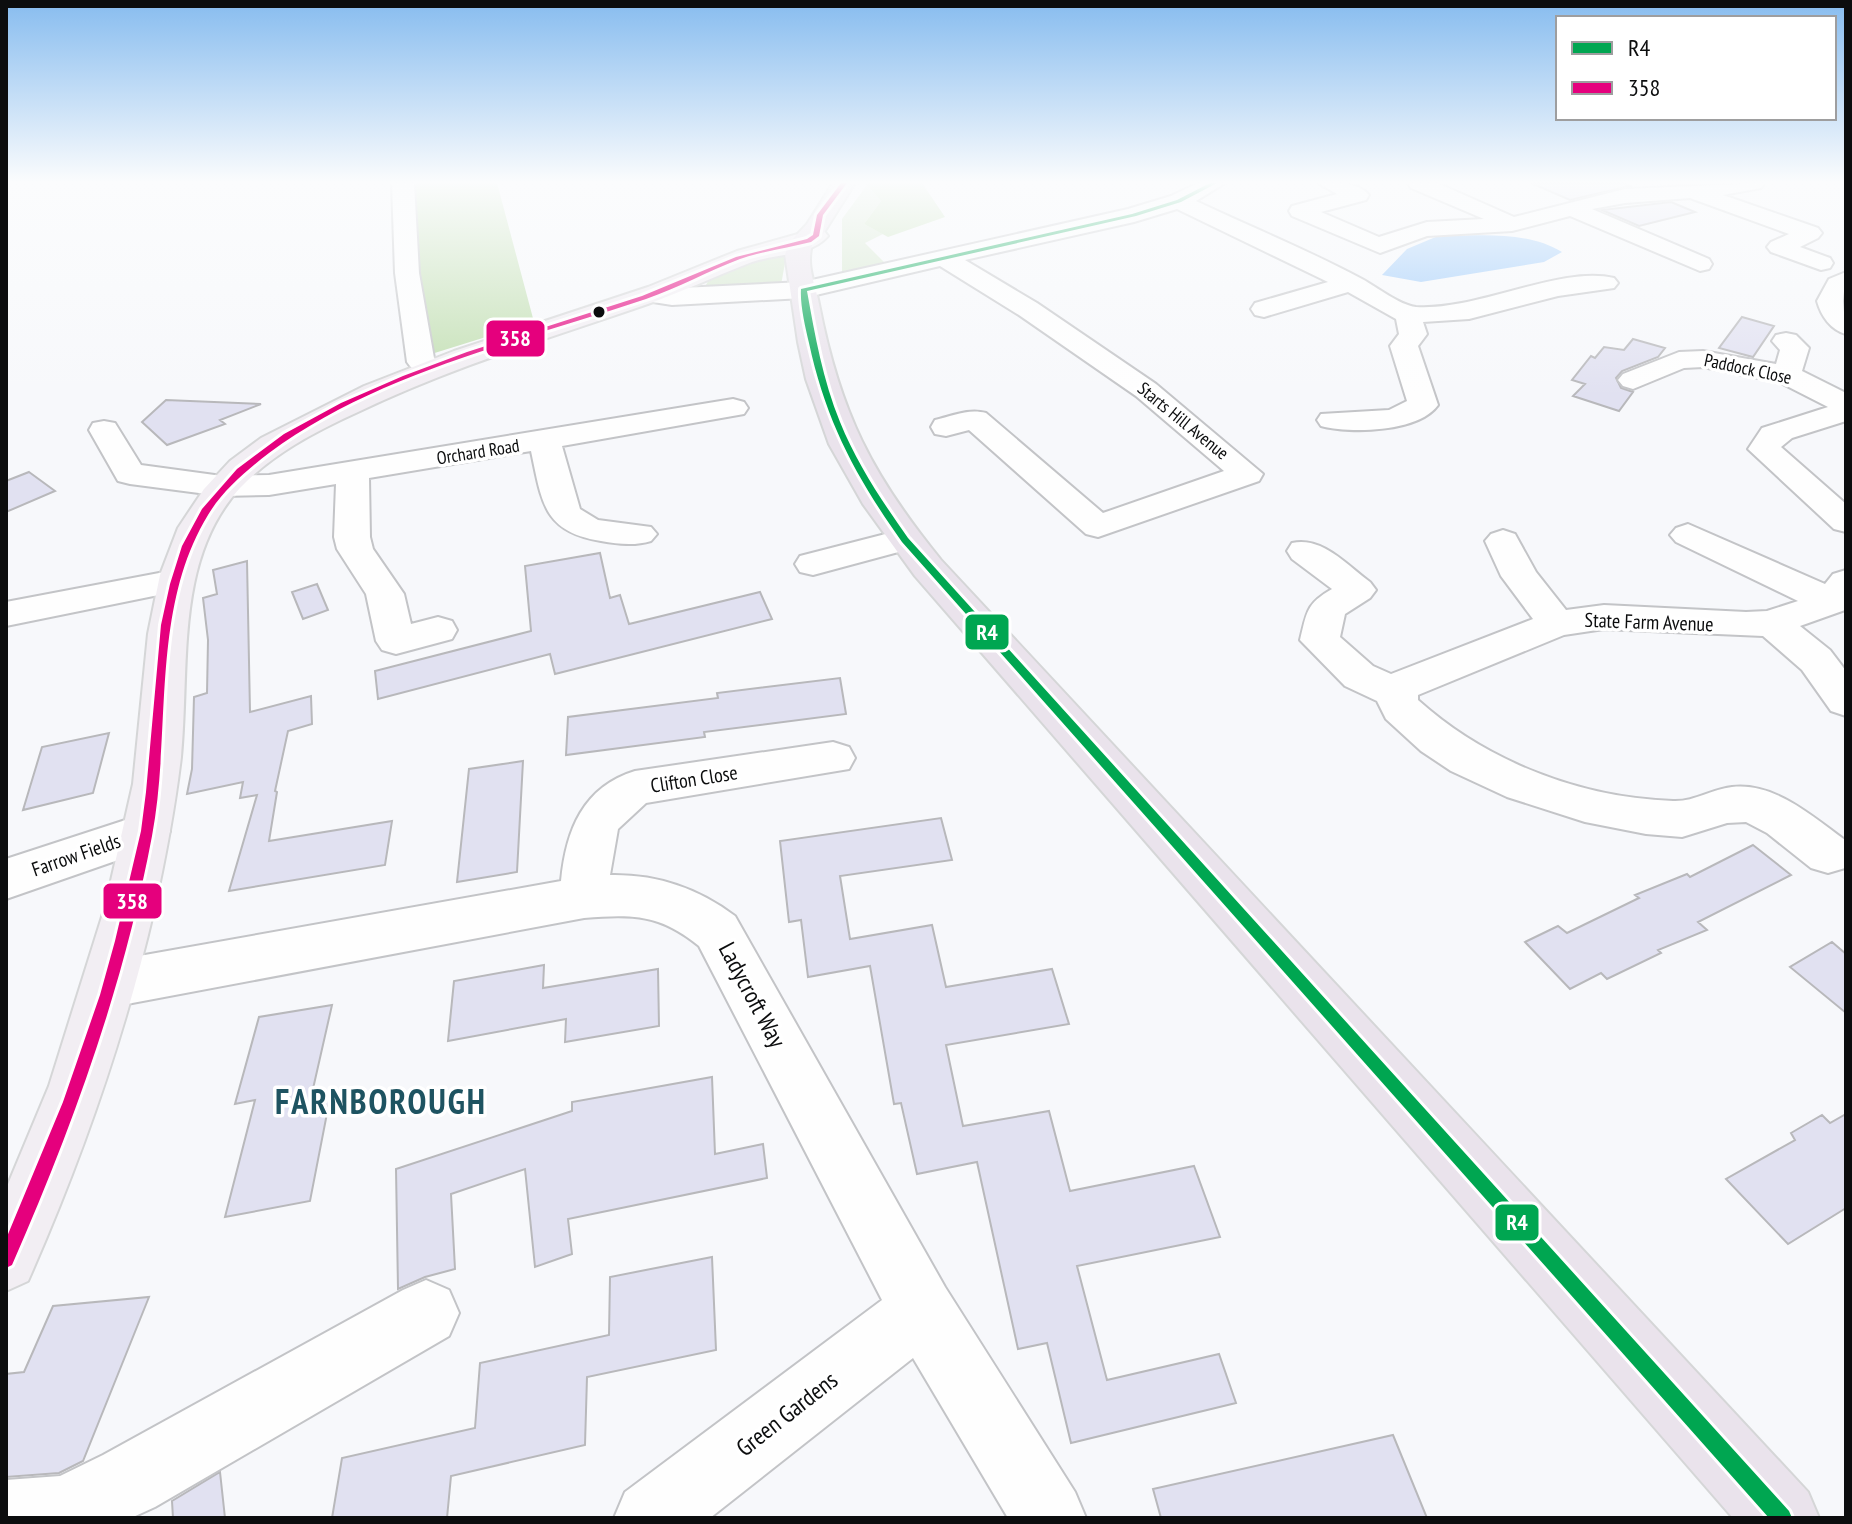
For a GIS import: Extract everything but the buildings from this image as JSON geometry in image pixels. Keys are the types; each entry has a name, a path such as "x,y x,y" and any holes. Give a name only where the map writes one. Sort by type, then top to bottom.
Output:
{"highway":[{"path":"813,254 817,273 803,290 817,368 837,431 868,488 905,540 1782,1518"}],"main road":[{"path":"6,1259 54,1152 111,984 147,831 157,774 169,609 175,581 195,531 222,486 253,459 286,437 337,410 431,368 649,295 749,255"}],"street":[{"path":"406,254 421,362 431,368"},
{"path":"649,295 672,297 803,290 928,254"},
{"name":"Starts Hill Avenue","path":"946,427 975,419 1098,527 1247,474 1146,390 953,254"},
{"path":"1290,254 1408,315 1469,311 1557,288 1605,283"},
{"path":"1677,254 1700,264"},
{"path":"1798,254 1821,263"},
{"path":"1846,280 1838,284 1830,301 1833,311 1846,326"},
{"path":"1264,309 1351,283"},
{"path":"1332,420 1394,419 1423,405 1404,346 1413,334 1408,315"},
{"path":"1786,341 1795,348 1787,375"},
{"name":"Paddock Close","path":"1690,391 1640,377 1679,360 1692,358 1787,375 1846,404"},
{"name":"Orchard Road","path":"104,430 130,474 222,486 269,485 733,408"},
{"path":"1846,411 1781,431 1773,435 1764,449 1846,522"},
{"path":"545,441 565,514 578,523 596,529 639,534"},
{"path":"353,472 352,537 355,549 385,594 396,641 438,630"},
{"path":"1688,535 1729,565 1839,592"},
{"path":"813,564 905,540"},
{"path":"1503,541 1519,576 1557,624"},
{"path":"1305,551 1357,590 1327,608 1320,640 1359,676 1399,690 1401,709 1443,745 1534,787 1597,806 1677,819 1706,814 1734,804 1754,806 1773,814 1828,854"},
{"path":"6,614 175,581"},
{"name":"State Farm Avenue","path":"1399,690 1557,624 1604,617 1746,625 1771,623 1839,592"},
{"path":"1771,623 1816,660 1846,701"},
{"name":"Clifton Close","path":"584,897 588,851 593,834 600,817 613,800 635,788 833,758"},
{"name":"Farrow Fields","path":"6,879 147,831"},
{"name":"Ladycroft Way","path":"111,984 584,897 628,893 656,897 700,916 717,931 922,1310 1049,1518"},
{"name":"Green Gardens","path":"651,1518 922,1310"},
{"path":"6,1517 63,1512 129,1481 426,1313"}],"green space":[{"path":"417,254 516,254 534,322 425,356"},
{"path":"771,254 787,254 781,285 705,287 708,281"},
{"path":"842,254 876,254 888,266 842,274"}],"water":[{"path":"1402,254 1558,254 1544,262 1421,282 1382,275"}],"transit line":[{"name":"358","path":"6,1259 71,1102 122,941 136,886 153,792 167,625 187,546 205,511 240,471 287,436 344,405 470,353 644,297 751,254"},
{"name":"R4","path":"803,290 961,254"},
{"name":"R4","path":"803,290 817,362 836,422 864,479 905,540 1782,1518"}],"district":[{"name":"FARNBOROUGH","path":"381,1102"}]}
